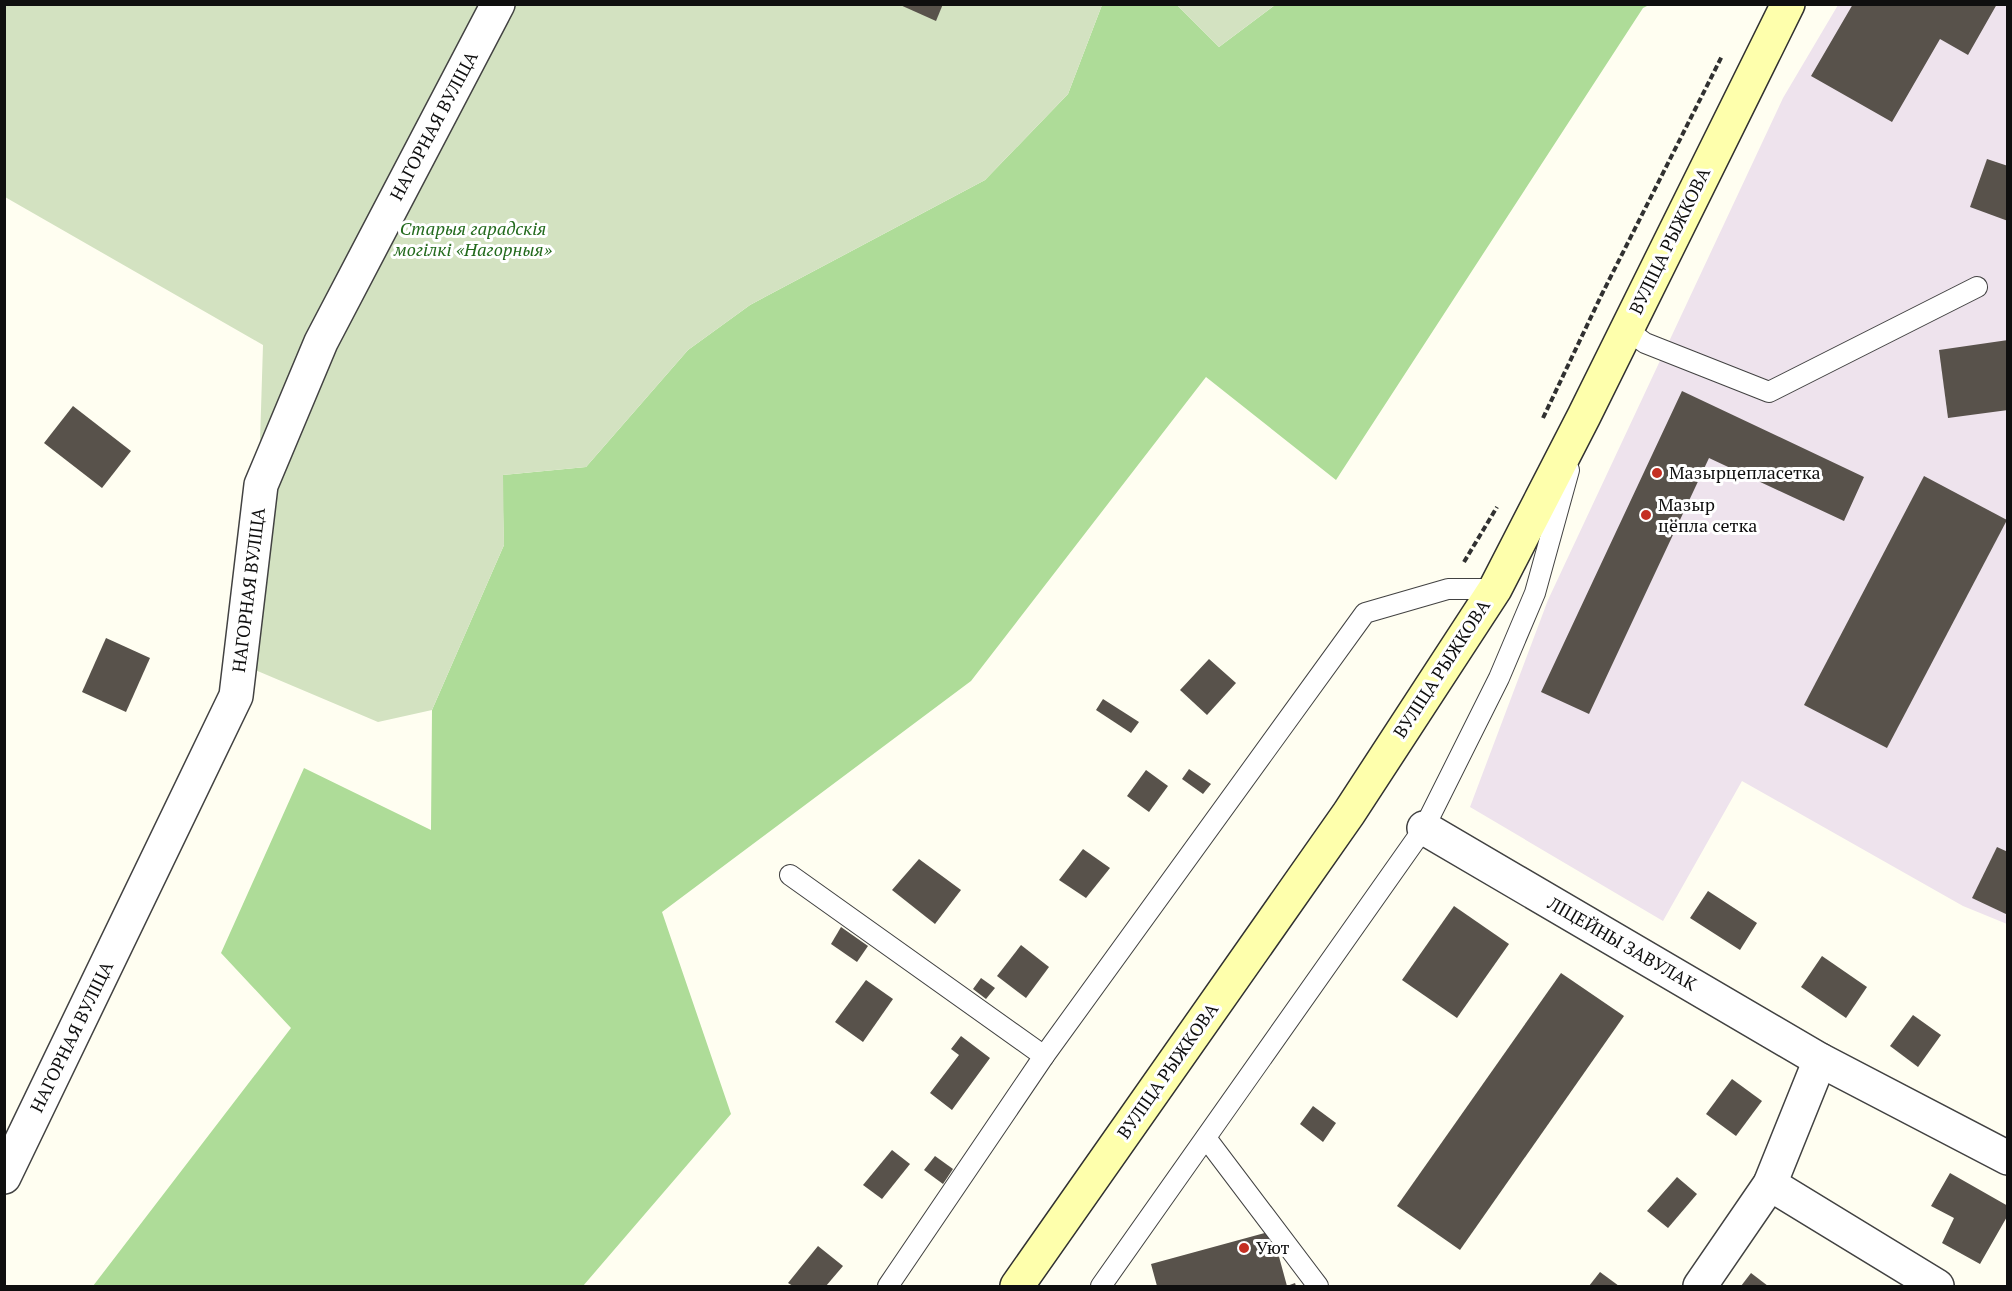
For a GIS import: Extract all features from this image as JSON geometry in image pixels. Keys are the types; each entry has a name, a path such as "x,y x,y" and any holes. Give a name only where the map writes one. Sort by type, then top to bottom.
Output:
{"main road":[{"name":"ВУЛІЦА РЫЖКОВА","path":"1017,1287 1348,813 1495,589 1584,416 1788,4"}],"street":[{"name":"НАГОРНАЯ ВУЛІЦА","path":"4,1178 236,696 261,485 321,342 498,4"},
{"name":"ЛІЦЕЙНЫ ЗАВУЛАК","path":"1424,828 1820,1060 2007,1158"},
{"path":"1700,1287 1770,1184 1820,1060"},
{"path":"1770,1184 1937,1287"}],"lane":[{"path":"1626,329 1646,342 1769,392 1977,287"},
{"path":"1101,1287 1424,828 1499,678 1535,593 1584,416"},
{"path":"888,1287 1044,1056 1365,613 1448,589 1495,589"},
{"path":"790,875 1044,1056"},
{"path":"1206,1138 1318,1287"}],"path":[{"path":"1539,426 1601,296 1724,54"},
{"path":"1448,589 1501,499"}],"shaded area":[{"path":"1838,5 2007,5 2007,924 1963,906 1742,781 1663,921 1470,807 1548,600 1783,98"}],"green space":[{"name":"Старыя гарадскія могілкі «Нагорныя»","path":"5,5 1102,5 1068,94 985,180 750,305 688,350 586,467 503,475 504,545 432,710 378,722 253,669 263,345 5,197"},
{"path":"1102,5 1177,5 1219,47 1275,5 1649,5 1643,8 1336,480 1206,377 971,681 662,912 731,1114 583,1286 93,1286 291,1028 221,953 304,768 431,830 432,710 504,545 502,475 586,467 688,350 750,305 985,180 1068,94"},
{"path":"1177,5 1275,5 1219,47"}],"building":[{"path":"898,4 943,4 936,21"},
{"path":"1853,4 1997,4 1968,55 1940,39 1892,122 1811,76"},
{"path":"1987,159 2008,166 2008,221 1970,207"},
{"path":"2008,340 2008,410 1948,418 1939,350"},
{"path":"1682,391 1864,477 1844,521 1709,458 1589,714 1541,692"},
{"path":"73,406 131,451 102,488 44,443"},
{"path":"1924,476 2007,520 1887,748 1804,705"},
{"path":"106,638 150,658 126,712 82,692"},
{"path":"1209,659 1236,683 1207,715 1180,690"},
{"path":"1103,699 1139,722 1131,733 1096,710"},
{"path":"1189,769 1211,784 1203,794 1182,779"},
{"path":"1146,770 1168,786 1149,812 1127,796"},
{"path":"1997,847 2008,852 2008,915 1972,898"},
{"path":"1083,849 1110,868 1086,898 1059,880"},
{"path":"919,859 961,890 935,924 892,890"},
{"path":"1708,891 1757,923 1740,950 1690,918"},
{"path":"1454,906 1509,944 1457,1018 1402,980"},
{"path":"841,927 868,946 857,962 831,944"},
{"path":"1021,945 1049,967 1026,998 997,976"},
{"path":"1822,956 1867,987 1846,1018 1801,987"},
{"path":"1561,973 1624,1016 1460,1250 1397,1206"},
{"path":"981,978 995,988 986,999 973,989"},
{"path":"866,980 893,999 863,1042 835,1022"},
{"path":"1913,1015 1941,1035 1918,1067 1890,1046"},
{"path":"961,1036 990,1058 952,1110 930,1093 959,1055 951,1049"},
{"path":"1732,1079 1762,1101 1736,1136 1706,1114"},
{"path":"1313,1106 1336,1123 1323,1142 1300,1124"},
{"path":"892,1150 910,1164 882,1199 863,1185"},
{"path":"935,1156 953,1169 943,1184 924,1170"},
{"path":"1950,1173 2008,1206 2008,1215 1980,1264 1942,1243 1954,1218 1931,1206"},
{"path":"1677,1177 1697,1194 1668,1228 1647,1211"},
{"name":"Уют","path":"1272,1231 1287,1286 1157,1286 1151,1264"},
{"path":"818,1246 843,1266 826,1286 793,1286 788,1283"},
{"path":"1600,1272 1619,1286 1589,1286"},
{"path":"1751,1273 1768,1286 1741,1286"}],"place":[{"name":"Мазырцепласетка","path":"1657,473"},
{"name":"Мазыр цёпла сетка","path":"1646,515"},
{"name":"Уют","path":"1244,1248"}]}
